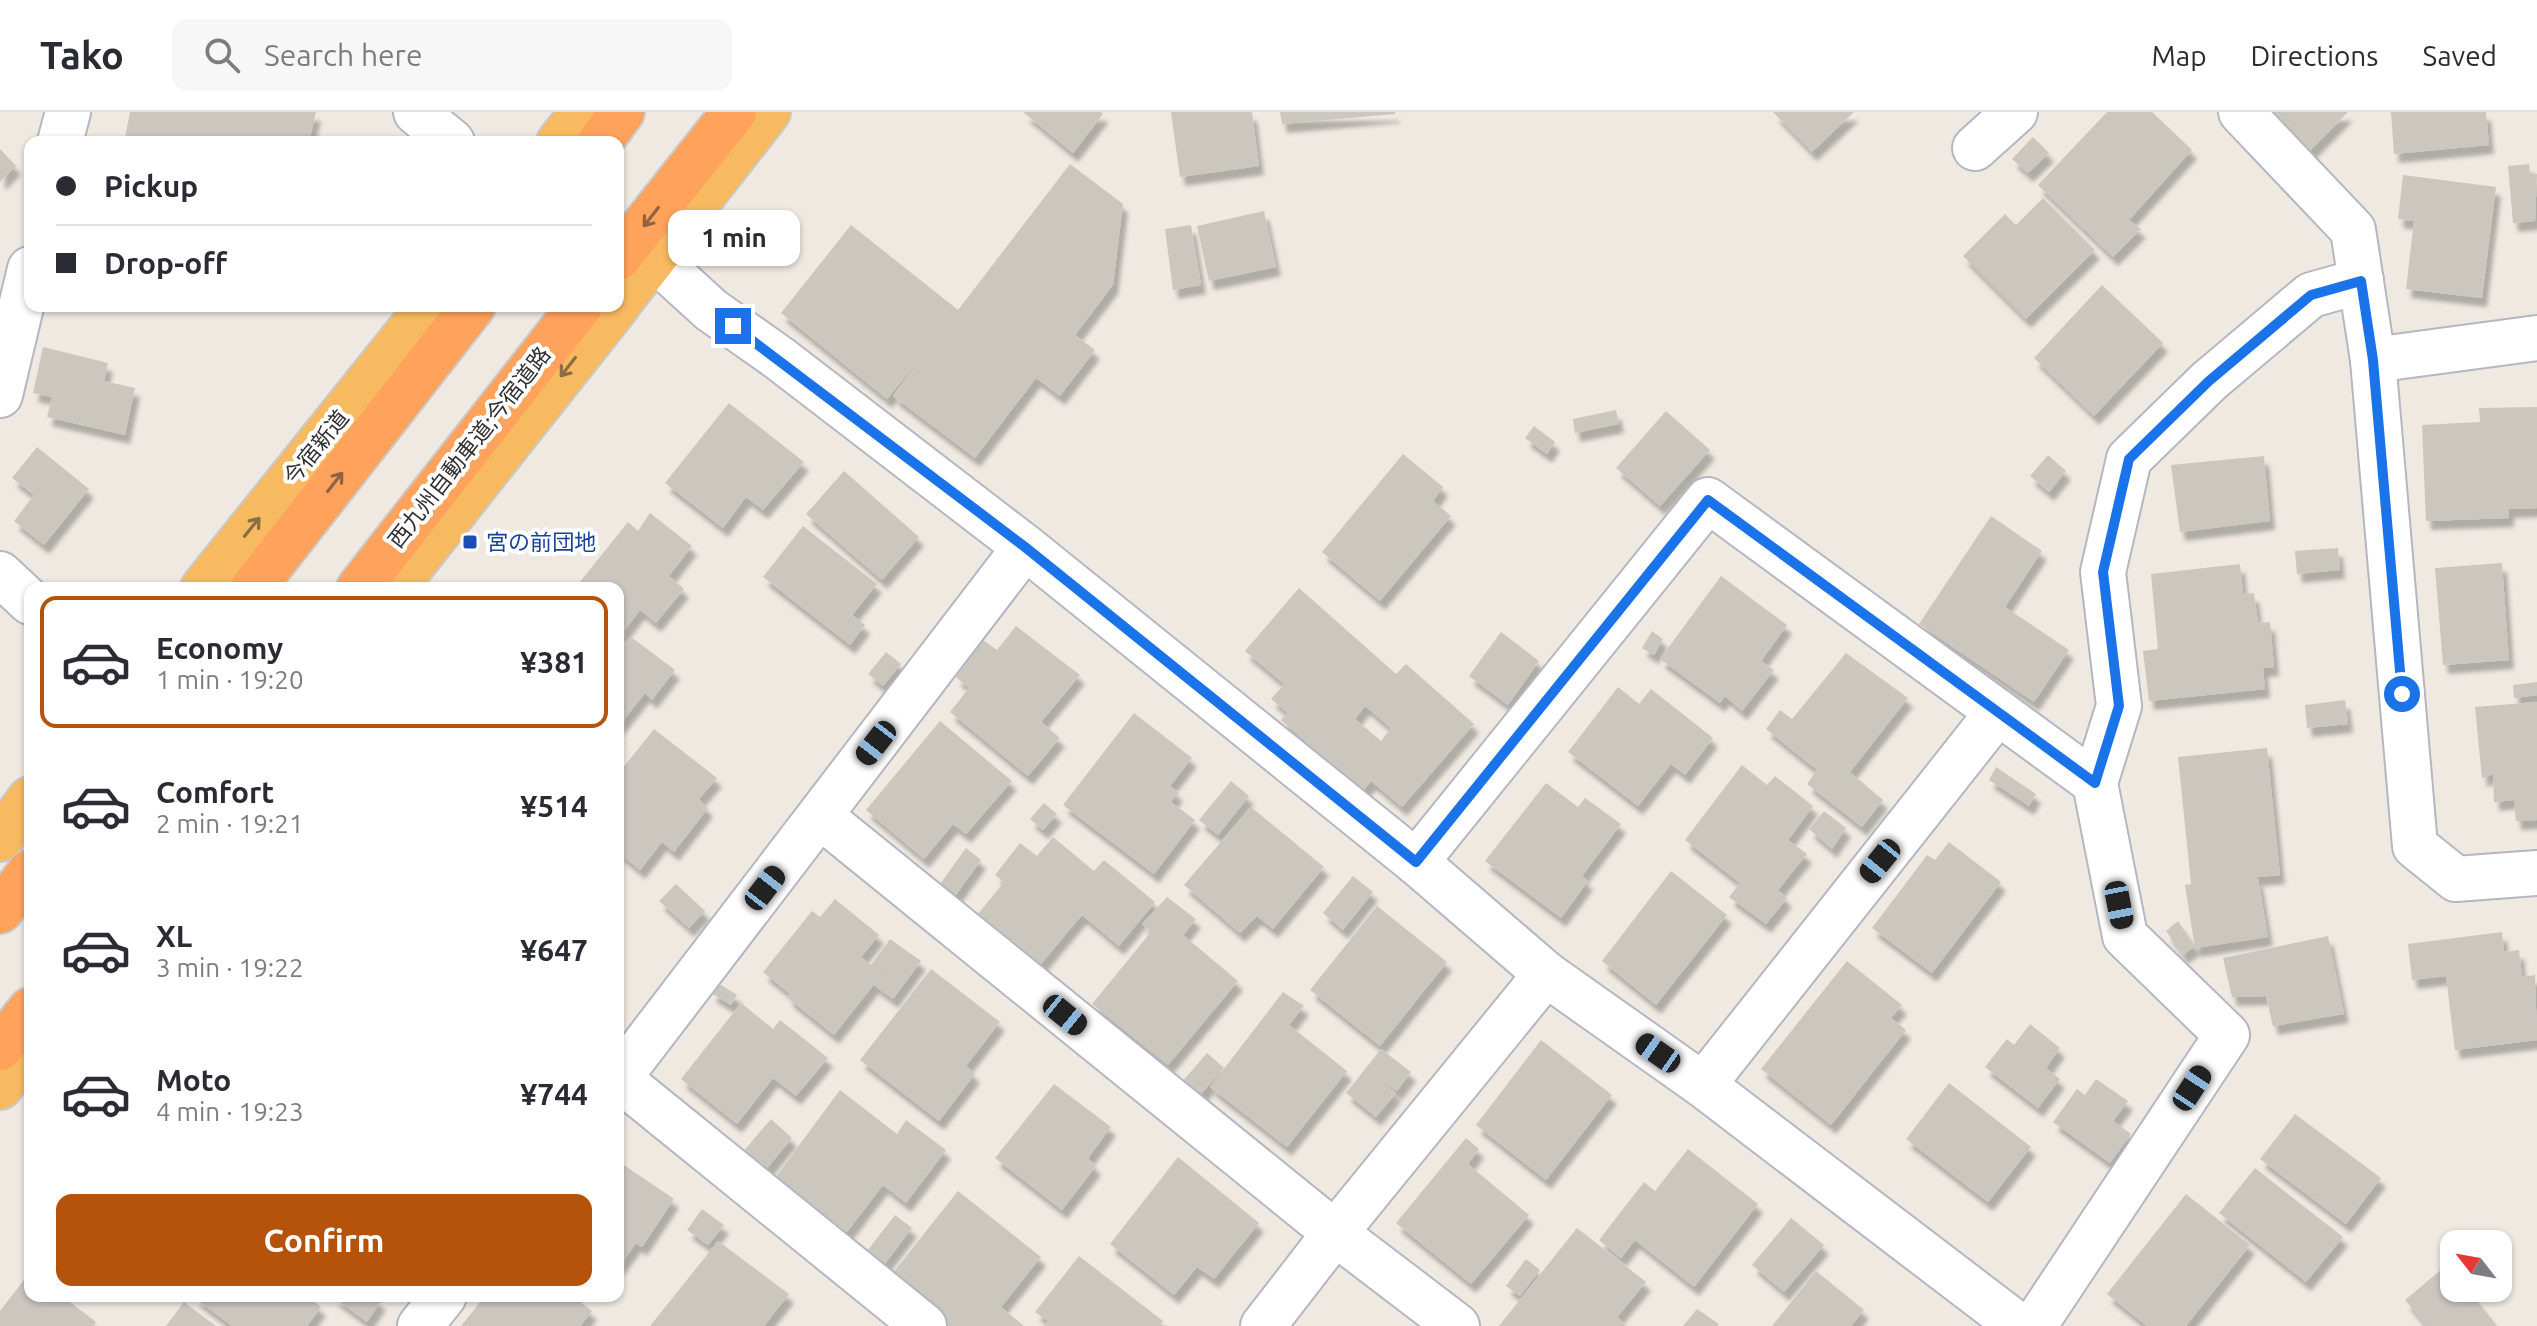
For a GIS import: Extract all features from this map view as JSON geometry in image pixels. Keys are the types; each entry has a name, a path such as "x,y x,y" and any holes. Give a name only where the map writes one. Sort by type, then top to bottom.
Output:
{"highway":[{"path":"564,136 583,112"},
{"path":"604,136 622,112"},
{"path":"624,288 636,258 734,112"},
{"path":"636,258 768,112"},
{"name":"今宿新道","path":"208,582 424,312"},
{"path":"258,582 468,312"},
{"name":"西九州自動車道;今宿道路","path":"364,582 575,312"},
{"path":"399,582 611,312"},
{"path":"0,839 24,807"},
{"path":"0,911 24,880"},
{"path":"0,1048 24,1018"},
{"path":"0,1087 24,1056"}],"street":[{"path":"62,136 68,112"},
{"path":"416,112 445,136"},
{"path":"1975,148 2015,112"},
{"path":"2241,112 2353,230 2373,360 2415,846 2456,879 2537,873"},
{"path":"636,258 779,358 1025,547 1416,862 1546,974 1703,1085 2019,1326"},
{"path":"2034,1326 2227,1035 2125,936 2095,783 2119,706 2103,572 2129,459 2209,381 2311,295 2361,281"},
{"path":"0,395 24,294"},
{"path":"2373,360 2537,338"},
{"path":"1416,862 1708,500 2095,783"},
{"path":"624,1070 1025,547"},
{"path":"0,574 24,596"},
{"path":"1703,1085 1998,712"},
{"path":"820,816 1335,1233 1457,1326"},
{"path":"1263,1326 1546,974"},
{"path":"624,1083 924,1326"},
{"path":"420,1326 439,1302"}],"building":[{"path":"130,112 316,112 310,136 125,136"},
{"path":"1023,112 1101,112 1103,114 1073,153"},
{"path":"1171,112 1252,112 1259,166 1180,177"},
{"path":"1280,112 1395,112 1395,114 1282,124"},
{"path":"1773,112 1854,112 1812,152"},
{"path":"2107,112 2152,112 2192,150 2129,220 2141,229 2113,257 2038,185"},
{"path":"2270,112 2348,112 2310,151"},
{"path":"2391,112 2486,112 2489,145 2394,154"},
{"path":"2033,137 2049,153 2028,173 2012,159"},
{"path":"0,149 16,166 0,182"},
{"path":"1070,164 1123,204 1113,285 1075,335 1095,350 1060,396 1036,378 975,458 893,396 926,351 887,399 781,313 851,225 958,310"},
{"path":"2529,164 2530,174 2537,174 2535,221 2513,223 2508,166"},
{"path":"2403,175 2496,187 2482,298 2406,289 2414,221 2398,219"},
{"path":"2043,198 2095,250 2026,319 1963,256 2005,214 2016,225"},
{"path":"1264,211 1276,267 1209,281 1197,226"},
{"path":"1191,225 1201,285 1173,290 1165,229"},
{"path":"2102,285 2163,343 2094,416 2034,358"},
{"path":"43,347 108,363 104,381 135,388 125,435 47,417 52,397 33,393"},
{"path":"729,403 804,462 763,510 746,497 723,528 665,483"},
{"path":"2537,407 2537,508 2509,509 2509,518 2426,521 2422,425 2480,422 2479,408"},
{"path":"1616,410 1619,424 1575,433 1573,419"},
{"path":"1666,411 1710,450 1660,506 1616,468"},
{"path":"1534,426 1555,442 1547,454 1525,438"},
{"path":"37,447 89,489 44,545 14,521 34,495 12,478"},
{"path":"1403,454 1443,487 1433,501 1451,516 1380,601 1322,552"},
{"path":"2048,455 2066,471 2049,492 2030,476"},
{"path":"2264,456 2270,521 2180,532 2171,465"},
{"path":"844,471 919,537 882,580 806,514"},
{"path":"650,513 692,546 669,576 684,589 656,623 640,610 624,631 624,582 580,582 628,522 638,531"},
{"path":"1991,516 2042,551 2005,607 2069,650 2034,702 1919,624"},
{"path":"803,526 877,584 852,615 865,625 850,645 763,577"},
{"path":"2338,548 2340,570 2297,574 2295,551"},
{"path":"2502,563 2509,660 2443,665 2435,568"},
{"path":"2240,564 2243,594 2254,593 2258,623 2270,622 2274,667 2263,668 2265,689 2149,701 2143,651 2158,649 2151,574"},
{"path":"1721,576 1787,625 1761,661 1774,670 1742,711 1725,696 1720,703 1660,659"},
{"path":"1299,588 1396,674 1406,664 1474,724 1402,807 1371,781 1363,791 1281,720 1288,713 1271,699 1284,684 1245,651","holes":["1365,706 1391,728 1381,741 1355,719"]},
{"path":"1016,626 1080,675 1041,722 1060,738 1028,776 950,712 969,688 956,677 983,640 997,650"},
{"path":"1652,631 1663,639 1654,655 1642,648"},
{"path":"1501,632 1539,661 1508,705 1469,676"},
{"path":"631,637 675,670 652,700 645,693 624,719 624,646"},
{"path":"886,652 901,664 883,686 868,674"},
{"path":"1846,653 1908,698 1850,772 1883,800 1862,827 1807,784 1817,770 1766,729 1780,710 1792,719"},
{"path":"2537,682 2537,695 2514,698 2513,685"},
{"path":"1618,687 1639,704 1651,689 1713,738 1685,775 1671,764 1638,806 1568,752"},
{"path":"2345,700 2348,724 2307,728 2305,705"},
{"path":"2537,702 2537,820 2516,821 2514,800 2494,802 2493,774 2482,778 2475,707"},
{"path":"1134,713 1192,758 1170,786 1178,792 1171,802 1195,820 1154,874 1063,805"},
{"path":"940,721 1012,781 966,834 953,824 924,859 866,810"},
{"path":"654,729 717,778 699,799 708,808 674,852 662,842 640,870 624,857 624,766"},
{"path":"2267,748 2280,875 2249,878 2258,879 2268,937 2195,948 2185,885 2191,884 2178,757"},
{"path":"1742,765 1767,785 1775,776 1813,806 1788,840 1807,854 1778,890 1787,898 1766,924 1729,897 1740,883 1685,840"},
{"path":"1996,767 2036,794 2029,806 1989,780"},
{"path":"1231,781 1249,796 1218,835 1199,820"},
{"path":"1546,783 1578,807 1585,798 1621,824 1582,876 1588,881 1561,918 1485,861"},
{"path":"1044,803 1057,814 1043,830 1030,819"},
{"path":"1251,807 1324,867 1273,929 1257,916 1240,933 1184,885"},
{"path":"1824,811 1846,828 1832,849 1809,829"},
{"path":"1053,837 1094,871 1104,860 1155,902 1119,946 1082,915 1040,965 978,914 1004,882 995,875 1020,843 1037,856"},
{"path":"1949,842 2001,882 1932,973 1872,928 1927,855 1935,860"},
{"path":"966,848 981,860 953,899 938,887"},
{"path":"1671,871 1727,915 1656,1005 1602,961"},
{"path":"1353,876 1373,892 1343,930 1323,913"},
{"path":"676,884 705,911 689,928 659,901"},
{"path":"1167,897 1196,919 1183,935 1238,981 1168,1065 1092,1004 1151,932 1142,924"},
{"path":"835,899 879,935 861,957 871,965 890,939 921,961 893,999 874,985 883,973 834,1035 787,997 790,994 763,972 812,911 820,917"},
{"path":"1377,906 1447,962 1380,1046 1310,990"},
{"path":"2178,921 2195,946 2183,955 2166,931"},
{"path":"2502,932 2504,952 2519,950 2522,977 2535,975 2537,1040 2455,1050 2446,976 2412,980 2408,944"},
{"path":"2328,936 2344,1014 2273,1026 2266,996 2232,997 2223,958"},
{"path":"1847,961 1902,1005 1891,1018 1906,1030 1831,1125 1761,1069"},
{"path":"931,969 1000,1022 966,1066 975,1074 939,1121 860,1060"},
{"path":"718,983 737,995 731,1005 711,993"},
{"path":"1283,992 1304,1006 1289,1025 1347,1071 1287,1147 1210,1087"},
{"path":"741,1003 773,1029 780,1020 828,1058 796,1096 773,1078 737,1124 681,1079"},
{"path":"2030,1024 2060,1048 2046,1068 2060,1079 2038,1108 1985,1067 2007,1039 2014,1045"},
{"path":"1541,1040 1612,1095 1546,1180 1476,1125"},
{"path":"1381,1049 1411,1072 1397,1091 1379,1079 1396,1093 1376,1117 1346,1093"},
{"path":"1207,1053 1224,1068 1193,1103 1175,1090"},
{"path":"2096,1079 2128,1101 2113,1121 2131,1134 2110,1163 2053,1122 2077,1089 2085,1095"},
{"path":"1949,1083 2031,1147 1988,1202 1906,1139"},
{"path":"1054,1084 1111,1127 1088,1158 1096,1166 1062,1210 995,1158"},
{"path":"840,1090 897,1134 906,1120 946,1150 906,1203 883,1185 844,1236 772,1182"},
{"path":"2295,1114 2381,1178 2346,1224 2260,1159"},
{"path":"771,1119 792,1138 764,1172 742,1153"},
{"path":"1466,1138 1479,1149 1468,1164 1529,1215 1471,1284 1396,1223"},
{"path":"1688,1149 1758,1204 1694,1287 1635,1240 1621,1258 1599,1240 1644,1182 1655,1191"},
{"path":"1178,1157 1259,1223 1214,1279 1197,1267 1174,1295 1110,1244"},
{"path":"624,1165 674,1199 642,1247 636,1243 624,1260"},
{"path":"2255,1168 2343,1237 2306,1282 2219,1213"},
{"path":"958,1191 1041,1257 1001,1307 1024,1326 947,1326 888,1279"},
{"path":"2186,1194 2250,1245 2186,1326 2147,1326 2107,1294"},
{"path":"702,1209 724,1225 708,1245 687,1230"},
{"path":"895,1215 912,1228 884,1265 867,1251"},
{"path":"1791,1218 1824,1245 1784,1292 1752,1265"},
{"path":"1577,1228 1646,1282 1617,1317 1624,1326 1499,1326"},
{"path":"718,1241 789,1294 764,1326 650,1326"},
{"path":"1079,1256 1163,1321 1159,1326 1044,1326 1048,1321 1035,1312"},
{"path":"1526,1259 1540,1270 1520,1296 1506,1286"},
{"path":"1816,1271 1864,1310 1851,1326 1772,1326"},
{"path":"2440,1271 2440,1302 2478,1302 2497,1326 2427,1326 2405,1300"},
{"path":"24,1280 24,1302 70,1302 96,1322 93,1326 0,1326 0,1311"},
{"path":"184,1302 216,1326 166,1326"},
{"path":"200,1302 315,1302 321,1307 307,1326 232,1326"},
{"path":"340,1302 380,1302 367,1322"},
{"path":"480,1302 581,1302 592,1311 580,1326 461,1326"},
{"path":"1697,1309 1719,1324 1683,1326"}],"place":[{"name":"宮の前団地","path":"470,542"}],"route":[{"path":"733,326 1025,547 1416,862 1708,500 2095,783 2119,706 2103,572 2129,459 2209,381 2311,295 2361,281 2373,360 2402,694"}]}
